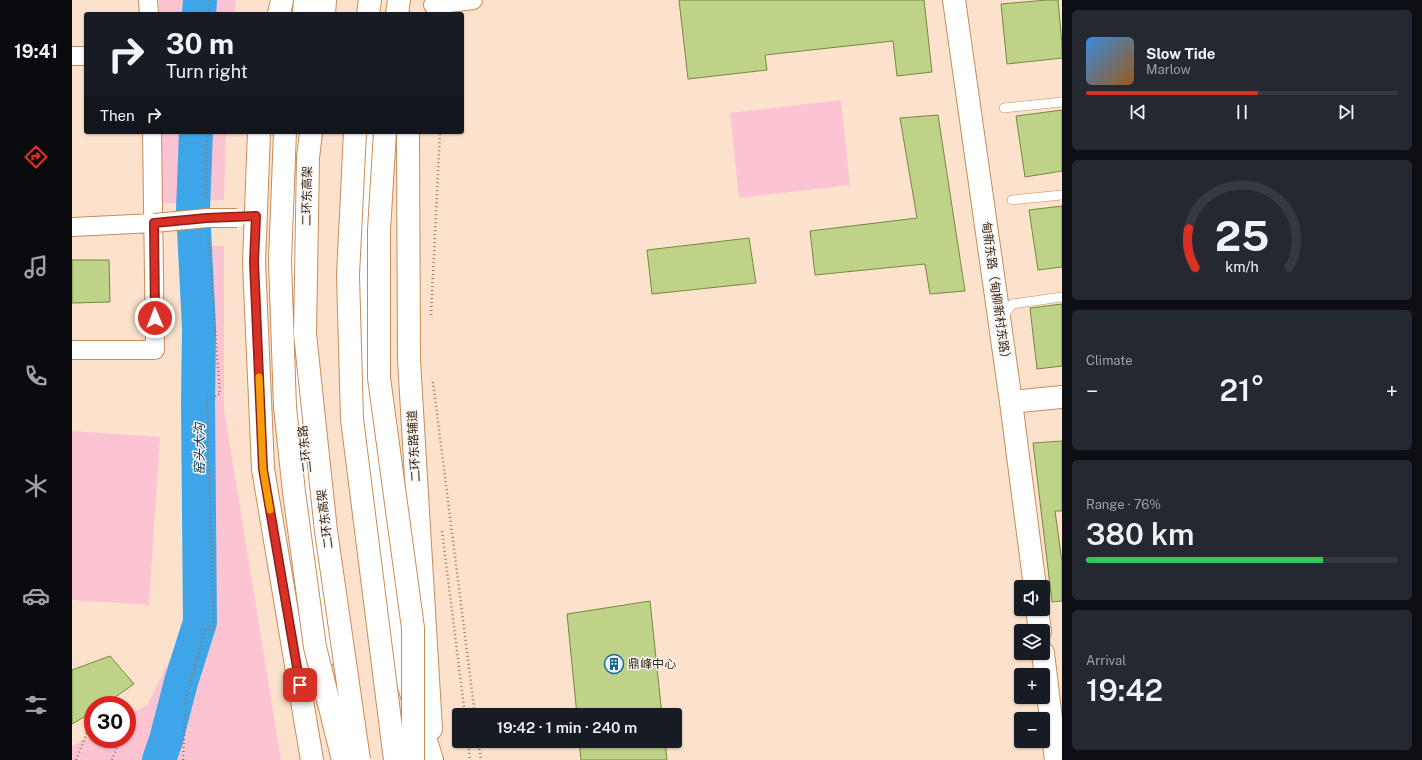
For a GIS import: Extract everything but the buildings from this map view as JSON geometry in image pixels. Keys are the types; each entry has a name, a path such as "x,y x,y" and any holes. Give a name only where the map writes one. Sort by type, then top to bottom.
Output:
{"main road":[{"path":"279,12 282,0"},
{"path":"291,12 292,0"},
{"path":"304,12 305,0"},
{"path":"324,12 325,0"},
{"path":"368,12 370,0"},
{"path":"384,12 385,0"},
{"path":"397,12 399,0"},
{"path":"406,0 407,12"},
{"name":"甸新东路（甸柳新村东路）","path":"954,0 1012,402 1033,580"},
{"path":"259,134 246,217 254,262 263,469 312,760"},
{"path":"285,134 280,261 286,415 294,492 315,647 343,760"},
{"name":"二环东路","path":"296,134 292,327 327,649 302,700"},
{"name":"二环东高架","path":"310,134 308,158 305,334 326,531 359,760"},
{"path":"355,134 348,275 352,420 395,760"},
{"path":"373,134 364,326 384,515 403,667 433,760"},
{"path":"385,134 379,230 379,378 413,628 414,760"},
{"name":"二环东路辅道","path":"408,134 409,360 433,760"},
{"path":"1012,402 1062,397"},
{"path":"1044,660 1056,760"}],"street":[{"path":"148,0 149,12"},
{"path":"433,5 473,0"},
{"path":"72,56 84,56"},
{"path":"72,350 155,350 152,134"},
{"path":"72,227 154,223 207,218 246,217"}],"lane":[{"path":"1004,108 1062,102"},
{"path":"1012,200 1062,195"},
{"path":"1000,322 1012,304 1062,297"}],"path":[{"path":"208,12 209,0"},
{"path":"183,760 186,697 205,630 214,629 207,399 220,394 207,218 207,134"},
{"path":"431,319 440,134"},
{"path":"432,378 474,708"},
{"path":"76,760 84,740"},
{"path":"112,760 117,748"},
{"path":"469,748 470,760"},
{"path":"479,748 481,760"}],"shaded area":[{"path":"159,0 236,0 234,12 159,12"},
{"path":"841,100 850,185 739,198 730,113"},
{"path":"159,134 226,134 224,200 159,204"},
{"path":"185,244 224,246 224,408 281,760 72,760 72,746 84,740 84,748 136,748 136,711 147,705 189,622 210,622"},
{"path":"72,431 160,437 149,605 72,600"}],"waterway":[{"name":"窑头大沟","path":"199,12 200,0"},
{"name":"窑头大沟","path":"159,760 200,622 198,403 199,328 193,210 196,134"}],"slow traffic":[{"path":"259,377 263,469 270,510"}],"place":[{"name":"鼎峰中心","path":"614,664"}],"route":[{"path":"155,318 154,223 207,218 237,218 256,216 254,262 263,469 300,685"}]}
